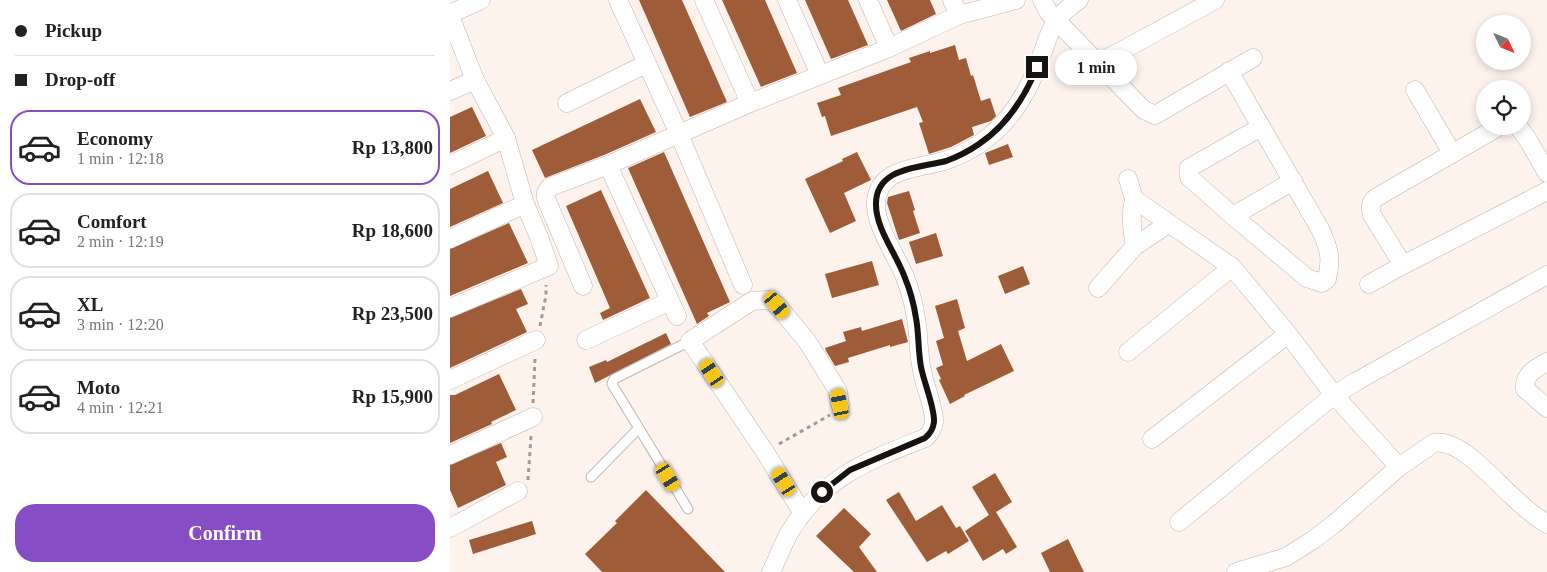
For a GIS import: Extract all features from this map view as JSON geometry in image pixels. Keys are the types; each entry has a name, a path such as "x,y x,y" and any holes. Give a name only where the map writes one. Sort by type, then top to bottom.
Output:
{"street":[{"path":"450,308 549,266 540,237 525,204 506,138 475,80 450,15 482,0"},
{"path":"618,0 679,134 743,285"},
{"path":"704,0 750,103"},
{"path":"787,0 820,75"},
{"path":"868,0 889,48"},
{"path":"583,286 556,224 545,195 546,190 750,103 889,48 955,8 1016,0"},
{"path":"1042,0 1049,13 1144,110 1155,115 1253,58"},
{"path":"771,572 790,531 802,512 814,499 850,470 925,438 933,428 934,416 921,366 916,318 906,278 878,218 876,204 878,193 890,176 910,168 945,161 979,144 996,131 1010,117 1032,79 1056,20 1079,0"},
{"path":"1098,63 1215,0"},
{"path":"567,103 646,64"},
{"path":"1229,71 1320,229 1330,258 1327,279 1322,283 1308,278 1189,177 1188,171 1192,166 1261,127"},
{"path":"450,91 475,80"},
{"path":"1415,90 1452,153"},
{"path":"1403,265 1372,215 1370,208 1372,202 1377,197 1484,135"},
{"path":"1524,135 1547,173"},
{"path":"450,165 506,138"},
{"path":"586,340 673,309 608,165"},
{"path":"1128,179 1134,199 1132,232 1135,246"},
{"path":"1233,216 1293,181"},
{"path":"1369,284 1547,191"},
{"path":"1134,199 1232,267 1288,334 1334,395 1399,467"},
{"path":"450,239 525,204"},
{"path":"1098,288 1135,246 1168,224"},
{"path":"1128,352 1232,267"},
{"path":"1179,522 1334,395 1547,275"},
{"path":"802,512 765,452 690,341 752,302 768,300 777,305 807,341 838,391 840,404"},
{"path":"1152,439 1288,334"},
{"path":"450,380 536,340"},
{"path":"1547,362 1528,375 1524,384 1525,388 1547,408"},
{"path":"450,455 533,417"},
{"path":"1236,572 1286,557 1313,540 1399,467 1434,443 1440,442 1449,444 1463,452 1511,496 1547,524"},
{"path":"450,528 518,491"}],"lane":[{"path":"688,509 613,388 612,381 690,341"},
{"path":"591,477 638,429"}],"path":[{"path":"518,491 528,480 536,340 545,303 549,266"},
{"path":"765,452 835,412 840,404"}],"building":[{"path":"639,0 682,0 727,102 690,117"},
{"path":"722,0 765,0 797,73 761,87"},
{"path":"805,0 848,0 868,45 831,59"},
{"path":"887,0 930,0 936,14 901,31"},
{"path":"955,45 959,60 966,58 981,101 990,98 996,116 991,121 972,127 974,135 951,147 929,154 919,123 923,122 917,107 831,136 825,116 822,117 817,103 841,95 838,88 911,62 909,58"},
{"path":"640,99 656,132 545,178 532,150"},
{"path":"472,107 486,136 450,153 450,117"},
{"path":"1008,144 1013,157 989,165 985,153"},
{"path":"664,152 730,302 707,313 709,316 697,324 628,168"},
{"path":"857,152 871,180 844,193 856,221 830,233 805,179 843,161 842,159"},
{"path":"488,171 503,203 450,227 450,189"},
{"path":"601,190 650,298 603,320 600,313 610,308 566,206"},
{"path":"909,191 920,233 899,240 887,203 888,197"},
{"path":"509,223 528,263 450,296 450,249"},
{"path":"936,233 943,256 916,264 909,242"},
{"path":"872,261 879,285 832,298 825,274"},
{"path":"1023,266 1030,284 1005,294 998,276"},
{"path":"521,289 528,304 516,309 527,332 450,368 450,318"},
{"path":"957,299 965,328 958,331 967,361 1001,344 1014,371 964,395 950,404 939,380 941,379 936,368 943,365 936,341 944,338 935,306"},
{"path":"902,319 908,342 890,347 890,345 848,358 849,362 835,366 826,351 825,348 846,341 843,332 861,327 862,331"},
{"path":"666,333 671,344 595,383 589,367 606,360 607,362"},
{"path":"499,374 516,410 491,422 492,424 450,443 450,395 455,395"},
{"path":"501,443 507,457 496,462 506,485 458,508 450,490 450,465"},
{"path":"995,473 1012,502 996,512 1017,547 1006,554 1003,549 983,561 965,531 989,515 972,487"},
{"path":"646,490 725,572 602,572 585,554 617,523 615,521"},
{"path":"899,492 916,521 942,505 956,528 960,526 969,541 948,554 946,551 927,562 886,500"},
{"path":"844,508 871,534 859,547 877,572 854,572 816,536"},
{"path":"532,521 536,534 473,554 469,540"},
{"path":"1068,539 1084,572 1050,572 1041,553"}],"route":[{"path":"822,492 850,470 925,438 930,434 934,423 934,416 921,366 916,318 906,278 878,218 876,204 878,193 890,176 918,166 945,161 962,154 996,131 1010,117 1021,100 1037,67"}]}
